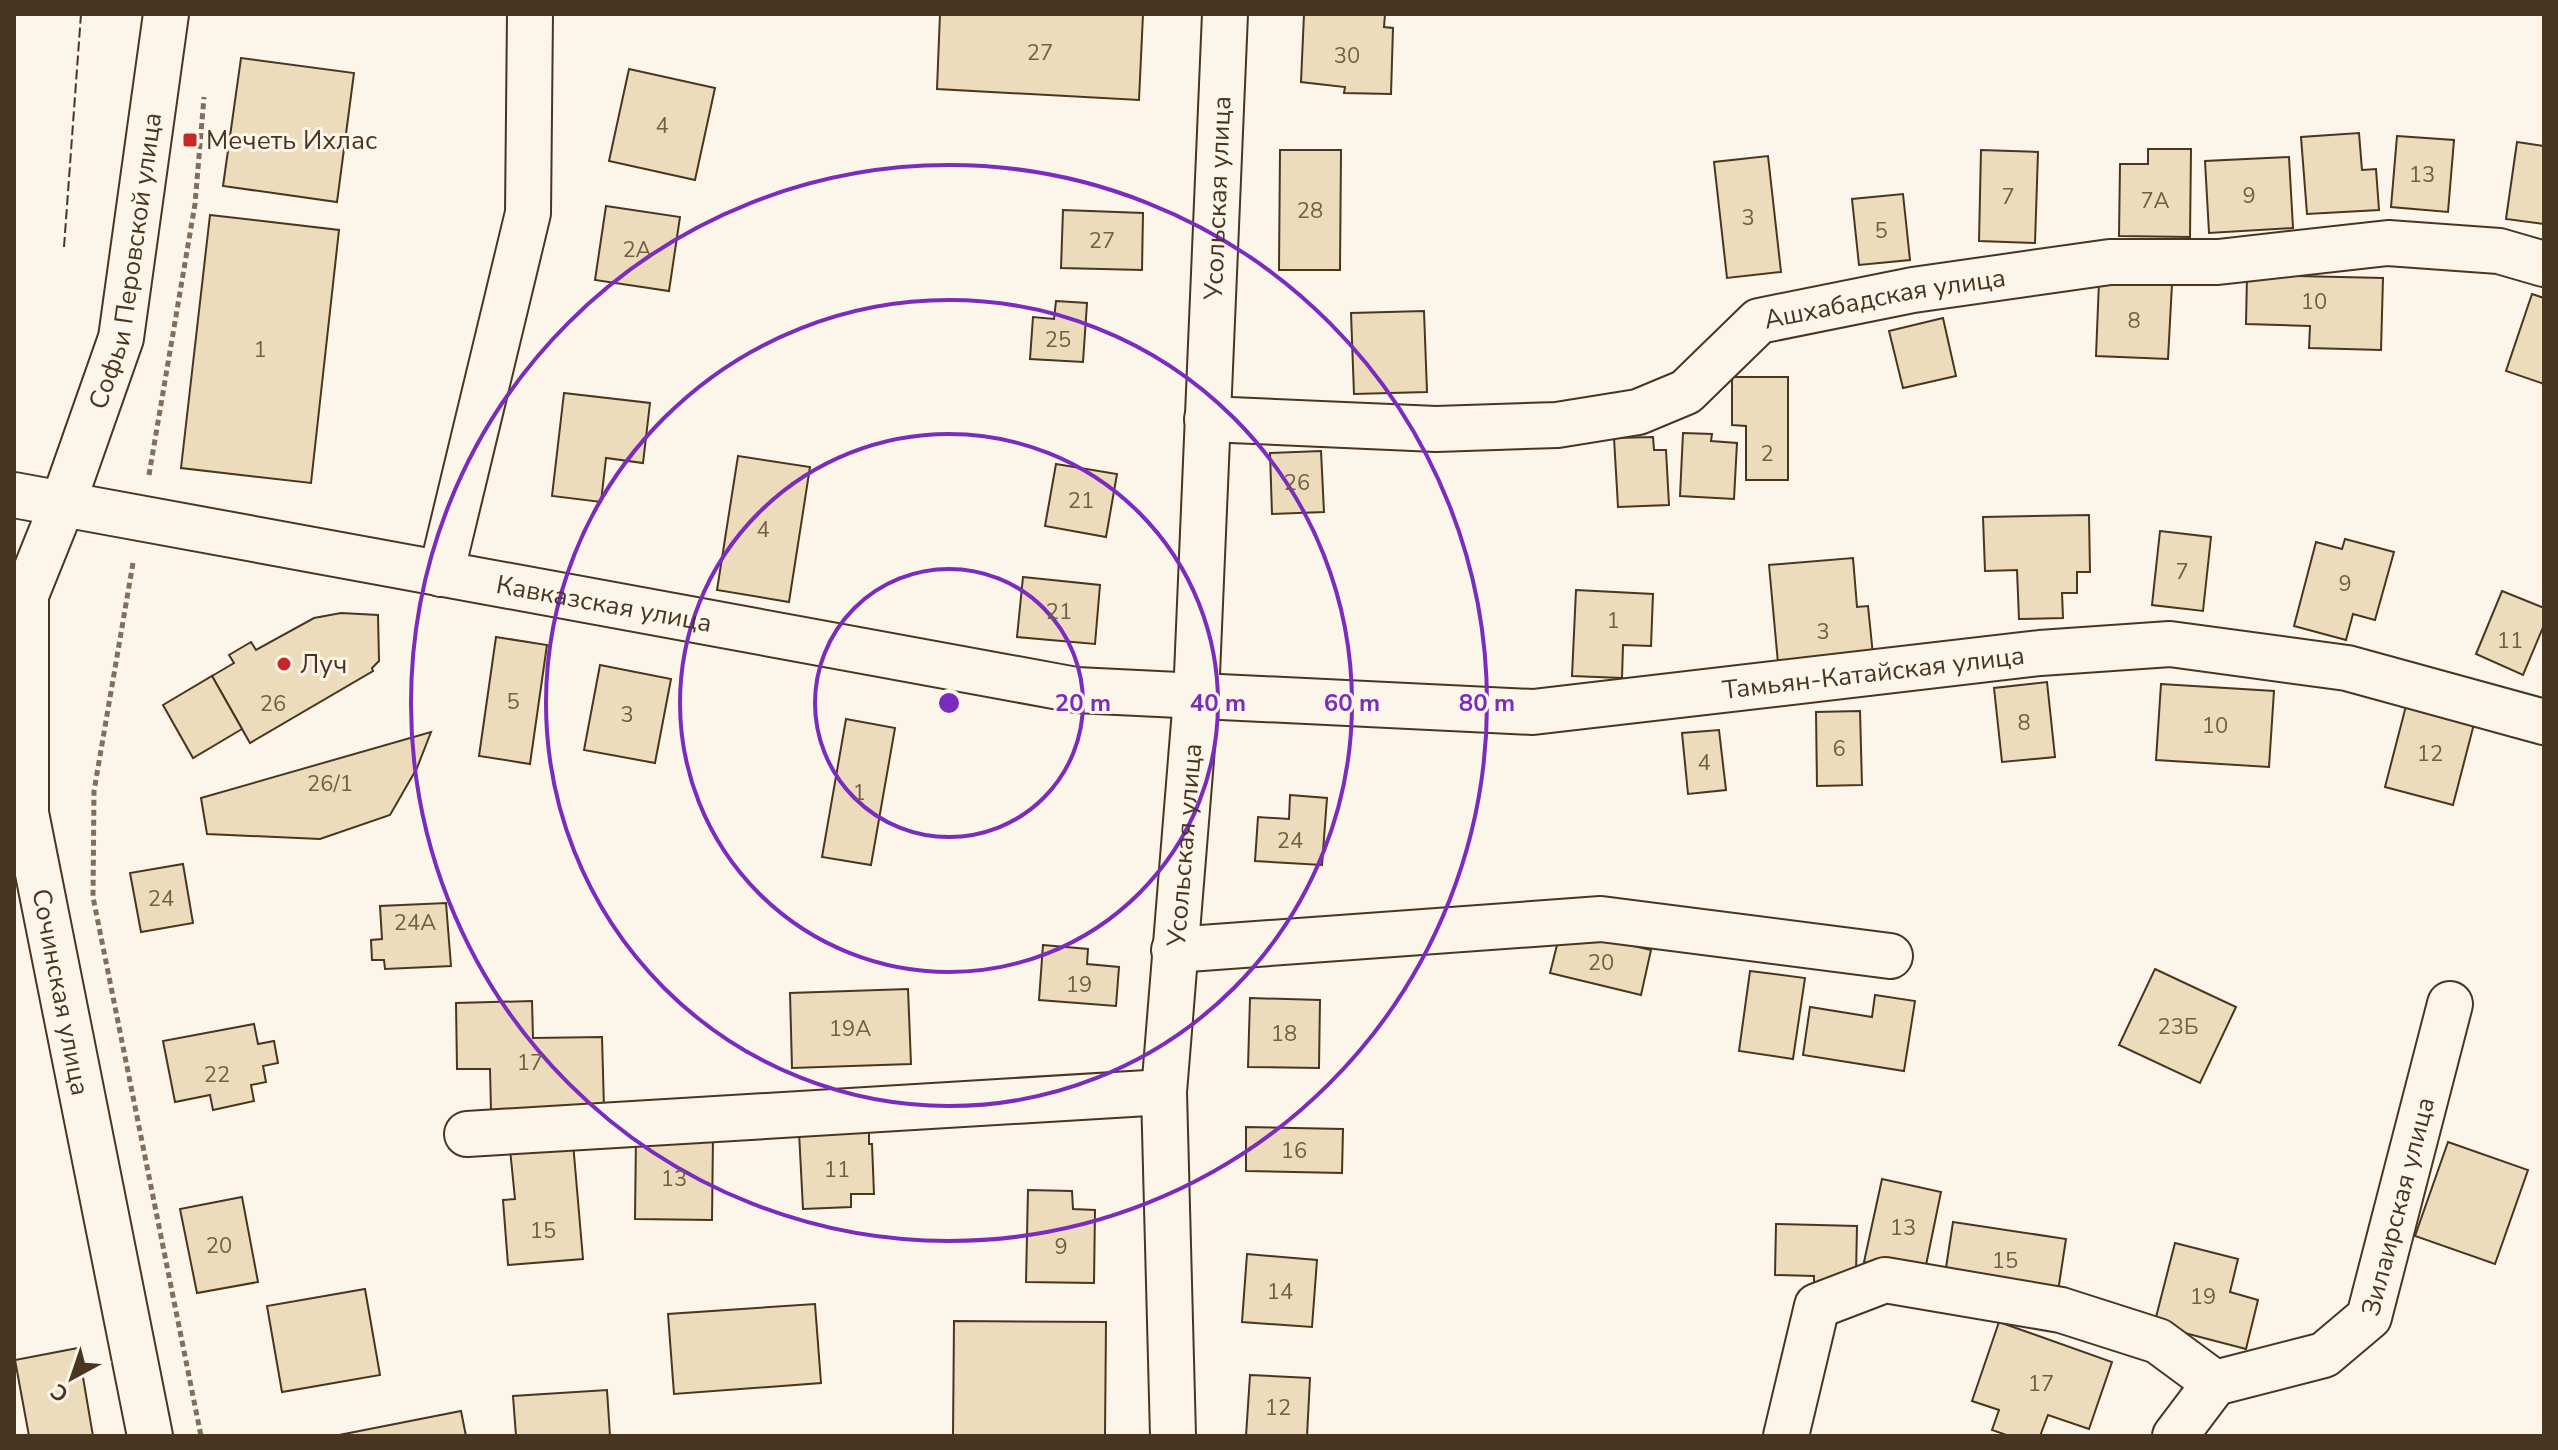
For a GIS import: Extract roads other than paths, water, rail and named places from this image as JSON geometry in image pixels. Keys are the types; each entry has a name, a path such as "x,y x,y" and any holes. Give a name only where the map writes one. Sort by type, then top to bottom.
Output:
{"street":[{"name":"Софьи Перовской улица","path":"63,503 121,338 166,14"},
{"path":"441,574 528,213 530,14"},
{"name":"Усольская улица","path":"1173,1436 1164,1092 1196,698 1225,14"},
{"name":"Ашхабадская улица","path":"1207,419 1436,429 1557,425 1638,412 1686,392 1759,321 1913,290 2110,262 2218,262 2388,243 2499,251 2544,264"},
{"name":"Кавказская улица","path":"14,495 1076,690 1196,698"},
{"name":"Сочинская улица","path":"63,503 26,595 26,813 150,1436"},
{"name":"Тамьян-Катайская улица","path":"1196,698 1533,712 2040,653 2170,644 2347,668 2544,722"},
{"path":"1174,950 1601,919 1890,956"},
{"name":"Зилаирская улица","path":"2215,1383 2324,1355 2369,1317 2450,1004"},
{"path":"467,1134 1164,1092"},
{"path":"1786,1436 1817,1306 1885,1280 2061,1310 2158,1341 2215,1383 2175,1436"}],"place":[{"name":"Мечеть Ихлас","path":"190,140"},
{"name":"Луч","path":"284,664"}]}
